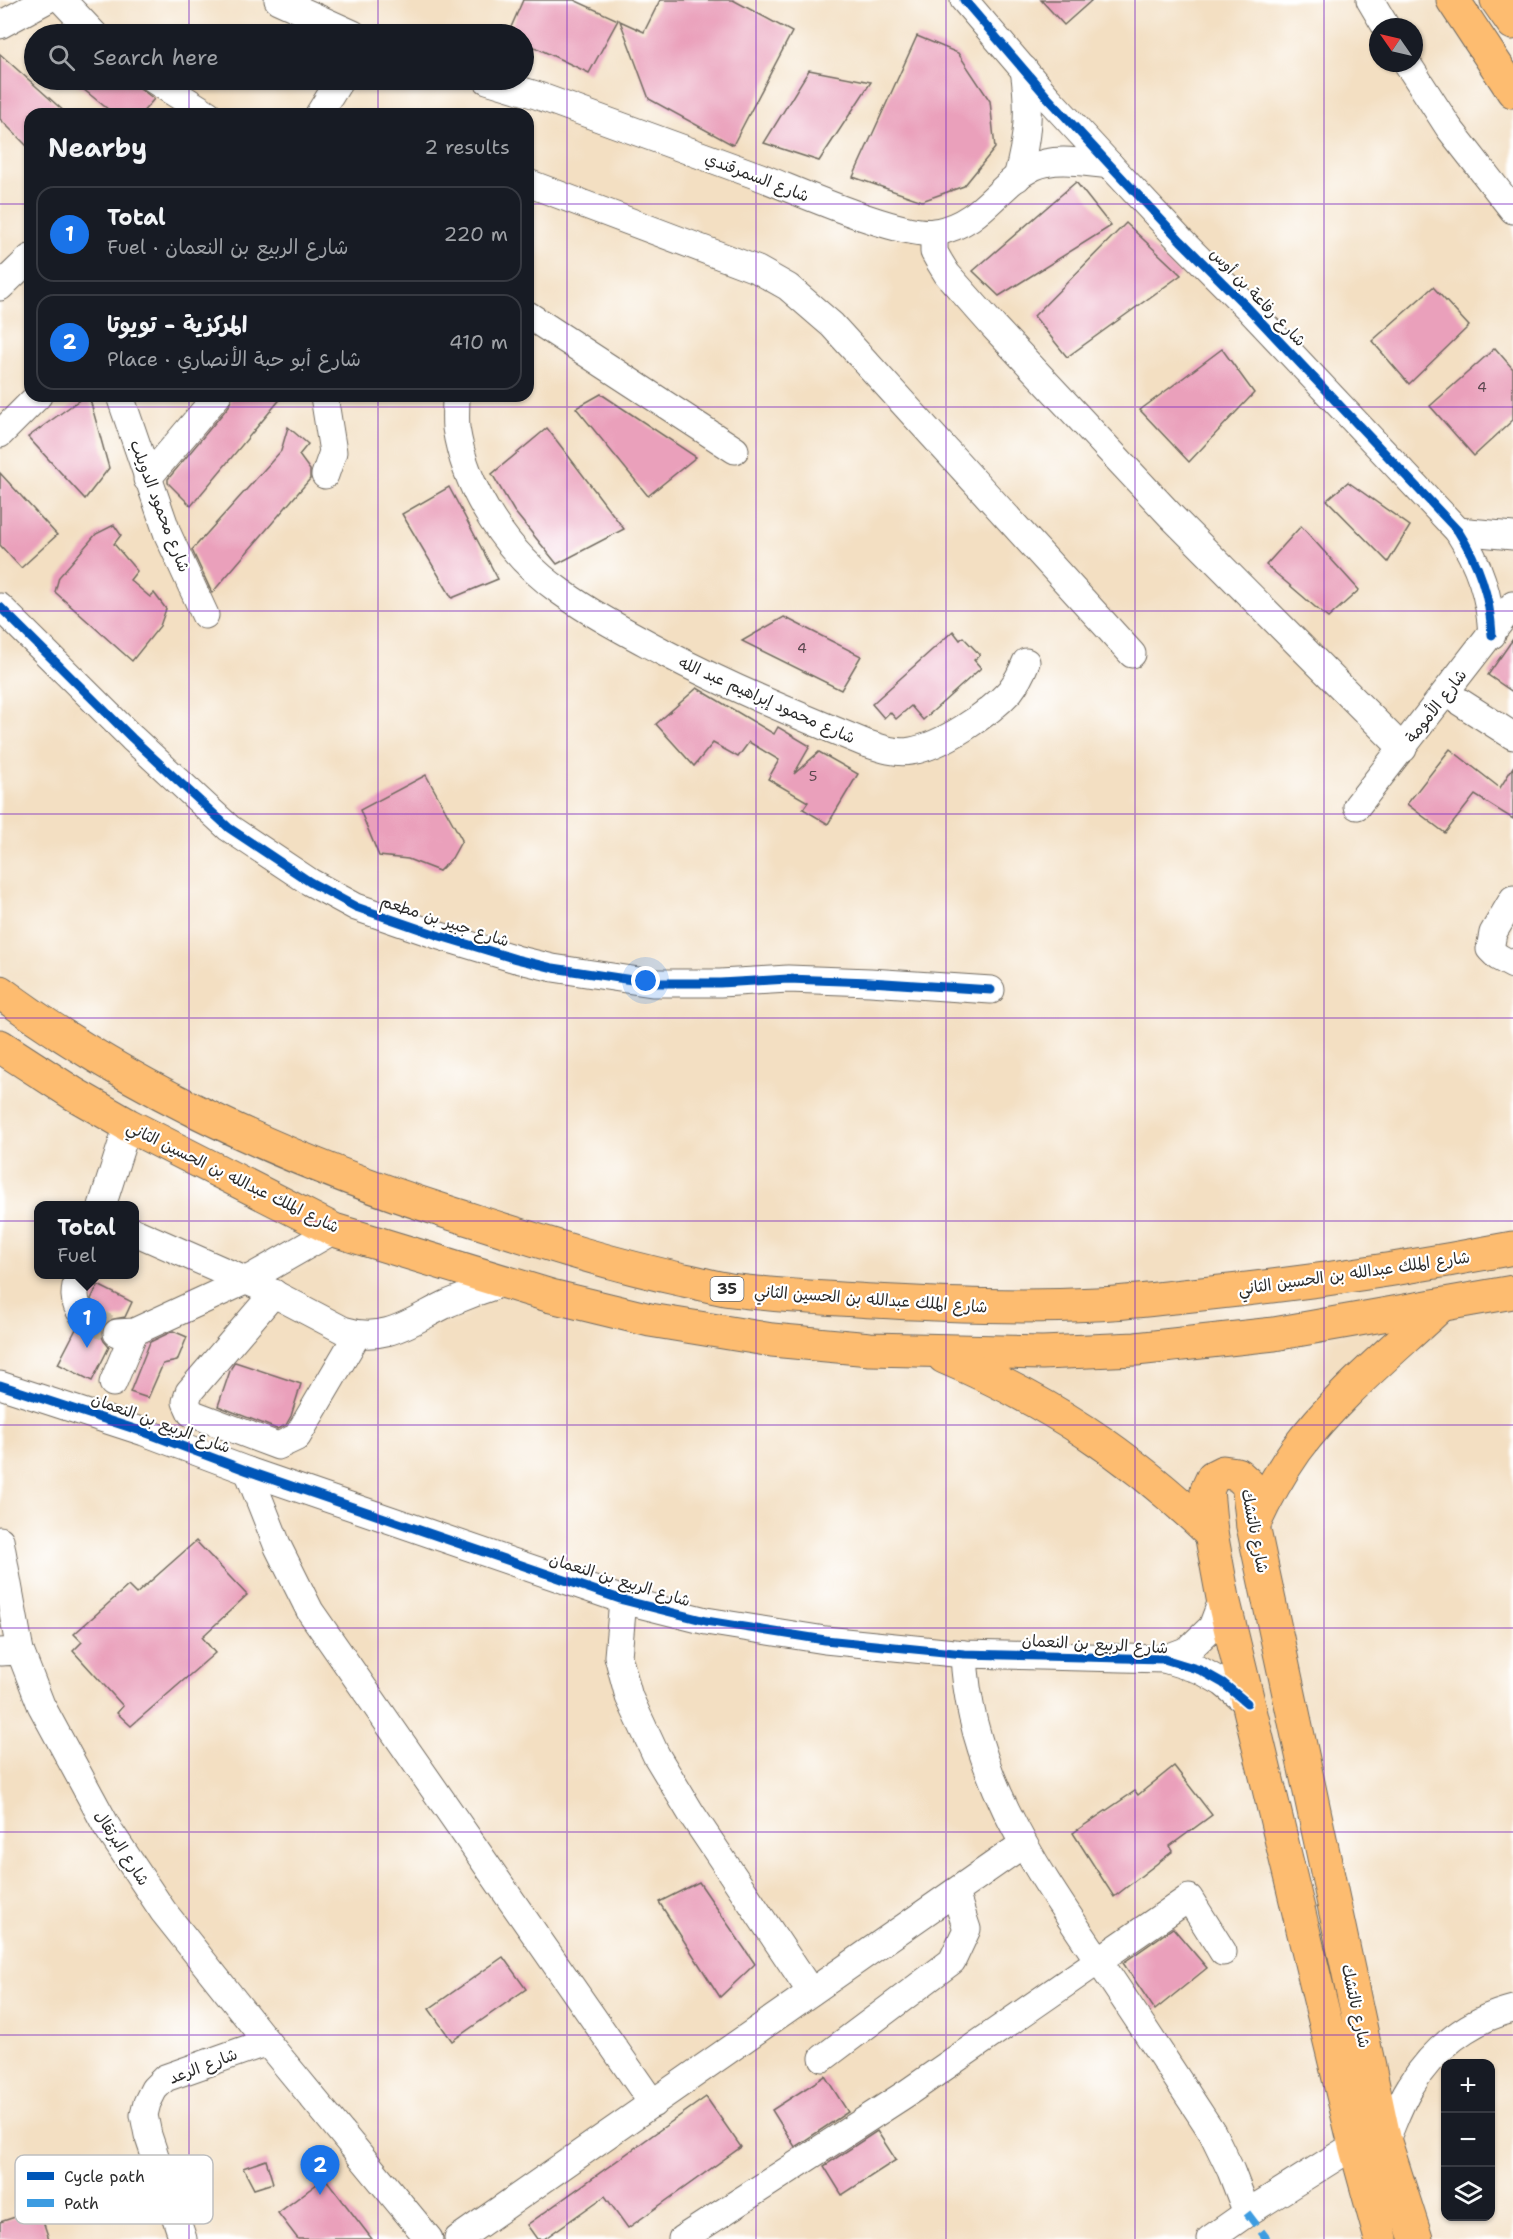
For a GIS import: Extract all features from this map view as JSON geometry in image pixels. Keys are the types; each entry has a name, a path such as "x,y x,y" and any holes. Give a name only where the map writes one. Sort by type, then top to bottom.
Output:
{"main road":[{"path":"1453,0 1513,91"},
{"path":"1497,0 1513,23"},
{"name":"شارع الملك عبدالله بن الحسين الثاني","path":"0,992 68,1038 183,1104 311,1164 378,1190 555,1246 641,1271 729,1290 976,1307 1096,1305 1302,1282 1444,1261 1513,1248"},
{"name":"شارع الملك عبدالله بن الحسين الثاني","path":"0,1046 74,1094 128,1125 334,1230 551,1296 650,1320 772,1340 870,1349 929,1351 1042,1353 1136,1348 1274,1334 1513,1292"},
{"path":"1253,1526 1297,1449 1344,1396 1440,1306"},
{"path":"929,1351 1019,1391 1071,1421 1140,1469 1211,1533"},
{"name":"شارع نالتشك","path":"1381,2239 1370,2143 1253,1526 1248,1484 1237,1474 1223,1472 1213,1477 1207,1490 1211,1533 1247,1703 1370,2143 1416,2239"}],"street":[{"path":"0,25 46,0"},
{"path":"62,0 85,24"},
{"path":"278,0 331,24"},
{"name":"شارع رفاعة بن أوس","path":"964,0 1048,98 1110,165 1458,531 1477,563 1483,580 1491,616 1492,634"},
{"path":"1370,0 1381,18"},
{"path":"1017,178 1026,146 1029,110 1024,68"},
{"path":"1413,72 1449,128 1513,210"},
{"path":"167,90 190,108"},
{"path":"323,108 334,90"},
{"name":"شارع السمرقندي","path":"522,90 856,214 911,230 934,232 969,219 1017,178 1034,167 1056,161 1110,165"},
{"path":"534,185 740,263 788,287 832,325 1132,654"},
{"path":"934,232 934,252 947,274 994,327 1172,517 1403,748"},
{"path":"0,287 24,264"},
{"path":"534,319 735,450"},
{"path":"0,434 32,402"},
{"name":"شارع محمود الدويلب","path":"122,402 168,535 205,615"},
{"path":"147,479 213,402"},
{"path":"325,402 333,452 325,475"},
{"name":"شارع محمود إبراهيم عبد الله","path":"456,402 456,426 462,454 480,499 510,544 530,567 560,592 693,669 866,743 890,750 909,752 933,746 955,734 993,706 1010,690 1026,662"},
{"path":"1458,531 1513,536"},
{"name":"شارع الأمومة","path":"1357,806 1513,605"},
{"name":"شارع جبير بن مطعم","path":"0,607 132,738 229,828 310,882 356,907 516,959 624,980 652,983 818,980 991,990"},
{"path":"1446,693 1513,736"},
{"path":"1513,899 1493,933 1490,949 1498,957 1513,964"},
{"path":"104,1201 128,1125"},
{"path":"113,1383 125,1333 247,1280 334,1230"},
{"path":"139,1234 247,1280 357,1335 385,1334 447,1304 506,1282"},
{"path":"78,1279 74,1295 78,1310 83,1316"},
{"path":"274,1293 189,1392 186,1402 191,1413 278,1446 297,1437 357,1335"},
{"name":"شارع الربيع بن النعمان","path":"0,1385 144,1431 248,1471 623,1600 706,1621 825,1640 964,1654 1164,1659 1200,1670 1223,1683 1247,1703"},
{"path":"248,1471 278,1547 310,1611 653,2104"},
{"name":"شارع البرتقال","path":"0,1540 10,1651 107,1827 164,1911 267,2042 429,2239"},
{"name":"شارع الربيع بن النعمان","path":"1164,1659 1188,1650 1212,1627 1223,1598"},
{"path":"623,1600 618,1656 629,1697 656,1755 691,1813 811,1992"},
{"path":"964,1654 965,1686 981,1755 1022,1845 1212,2132 1231,2171 1246,2213"},
{"path":"458,2239 1022,1845"},
{"path":"823,2058 952,1961 967,1929 955,1893"},
{"path":"682,2239 907,2093 1189,1898 1223,1952"},
{"path":"1210,2239 1246,2213 1370,2143 1438,2049 1464,2030 1496,2013 1513,2008"},
{"name":"شارع الرعد","path":"155,2155 144,2115 154,2089 165,2078 267,2042"},
{"name":"شارع الرعد","path":"178,2224 183,2239"}],"building":[{"path":"523,0 574,0 618,20 589,73 534,47 534,24 512,24"},
{"path":"660,0 733,0 792,32 733,145 649,99 620,21 644,32"},
{"path":"1041,0 1092,0 1064,25"},
{"path":"917,36 958,53 990,101 995,148 964,186 922,201 853,177"},
{"path":"0,54 24,75 24,90 40,90 60,108 24,108 24,143 0,119"},
{"path":"809,70 871,82 819,161 764,143"},
{"path":"84,90 143,90 154,99 146,108 107,108"},
{"path":"1076,182 1111,226 999,296 973,271"},
{"path":"1126,223 1181,275 1067,357 1034,316"},
{"path":"1433,287 1469,326 1409,384 1372,341"},
{"path":"1495,348 1513,369 1513,420 1474,456 1430,406"},
{"path":"1222,349 1254,393 1189,462 1140,410"},
{"path":"601,394 696,457 648,496 576,408"},
{"path":"77,402 91,402 109,468 85,499 28,437"},
{"path":"230,402 278,402 191,506 168,483 168,479"},
{"path":"288,427 308,444 299,455 310,470 310,479 212,593 192,550 281,451"},
{"path":"547,428 624,529 557,564 514,511 492,474"},
{"path":"0,473 57,535 21,568 0,545"},
{"path":"1348,482 1410,526 1388,562 1327,500"},
{"path":"449,487 498,579 452,598 402,514"},
{"path":"114,525 121,535 114,544 137,571 130,580 150,597 154,593 166,609 160,626 132,661 55,592 59,577 96,534"},
{"path":"1301,526 1359,590 1328,618 1266,565"},
{"path":"784,617 861,656 841,690 742,641"},
{"path":"953,631 960,640 963,637 980,655 974,660 981,668 923,720 911,706 896,719 890,712 884,718 872,704"},
{"path":"1513,639 1513,692 1488,675"},
{"path":"697,688 774,734 778,727 810,746 794,774 819,752 858,774 828,824 803,809 808,802 768,779 779,760 749,742 738,757 713,743 694,766 656,724"},
{"path":"1450,749 1500,788 1513,767 1513,819 1475,795 1445,833 1407,804"},
{"path":"426,775 462,840 452,858 439,871 408,859 379,856 360,810"},
{"path":"98,1285 132,1302 125,1317 109,1320 103,1325 101,1335 109,1347 92,1381 58,1364 76,1329 85,1331 97,1322 99,1313 91,1299"},
{"path":"173,1331 187,1337 177,1361 163,1364 148,1398 130,1392 150,1342"},
{"path":"235,1362 301,1384 286,1425 277,1429 218,1406"},
{"path":"196,1541 247,1595 202,1637 215,1653 131,1726 117,1713 123,1706 73,1651 82,1642 74,1634 128,1586 136,1594"},
{"path":"1174,1766 1212,1815 1170,1846 1173,1851 1114,1897 1073,1833 1135,1791 1138,1795"},
{"path":"699,1882 755,1964 720,1997 659,1902"},
{"path":"1173,1928 1207,1968 1155,2010 1123,1963"},
{"path":"503,1957 526,1989 452,2041 429,2009"},
{"path":"825,2076 848,2112 795,2147 772,2110"},
{"path":"706,2097 741,2147 628,2228 605,2196 544,2239 537,2239 527,2225"},
{"path":"877,2131 896,2160 842,2195 824,2166"},
{"path":"266,2160 273,2183 254,2189 243,2168"},
{"path":"325,2178 372,2239 298,2239 278,2213"},
{"path":"15,2217 15,2224 44,2224 49,2239 0,2239 0,2222"}],"tunnel":[{"path":"83,1315 117,1333"}],"marked path":[{"path":"1247,2213 1267,2239"}],"cycle path":[{"path":"964,0 1048,98 1110,165 1458,531 1472,556 1482,581 1489,607 1492,635"},
{"path":"0,607 132,738 229,828 310,882 356,907 516,959 553,968 652,983 720,983 788,979 991,990"},
{"path":"0,1385 144,1432 248,1471 623,1600 706,1621 825,1640 964,1654 1164,1659 1200,1670 1223,1683 1247,1703"}],"place":[{"name":"Total","path":"87,1348"},
{"name":"المركزية - تويوتا","path":"320,2195"}]}
